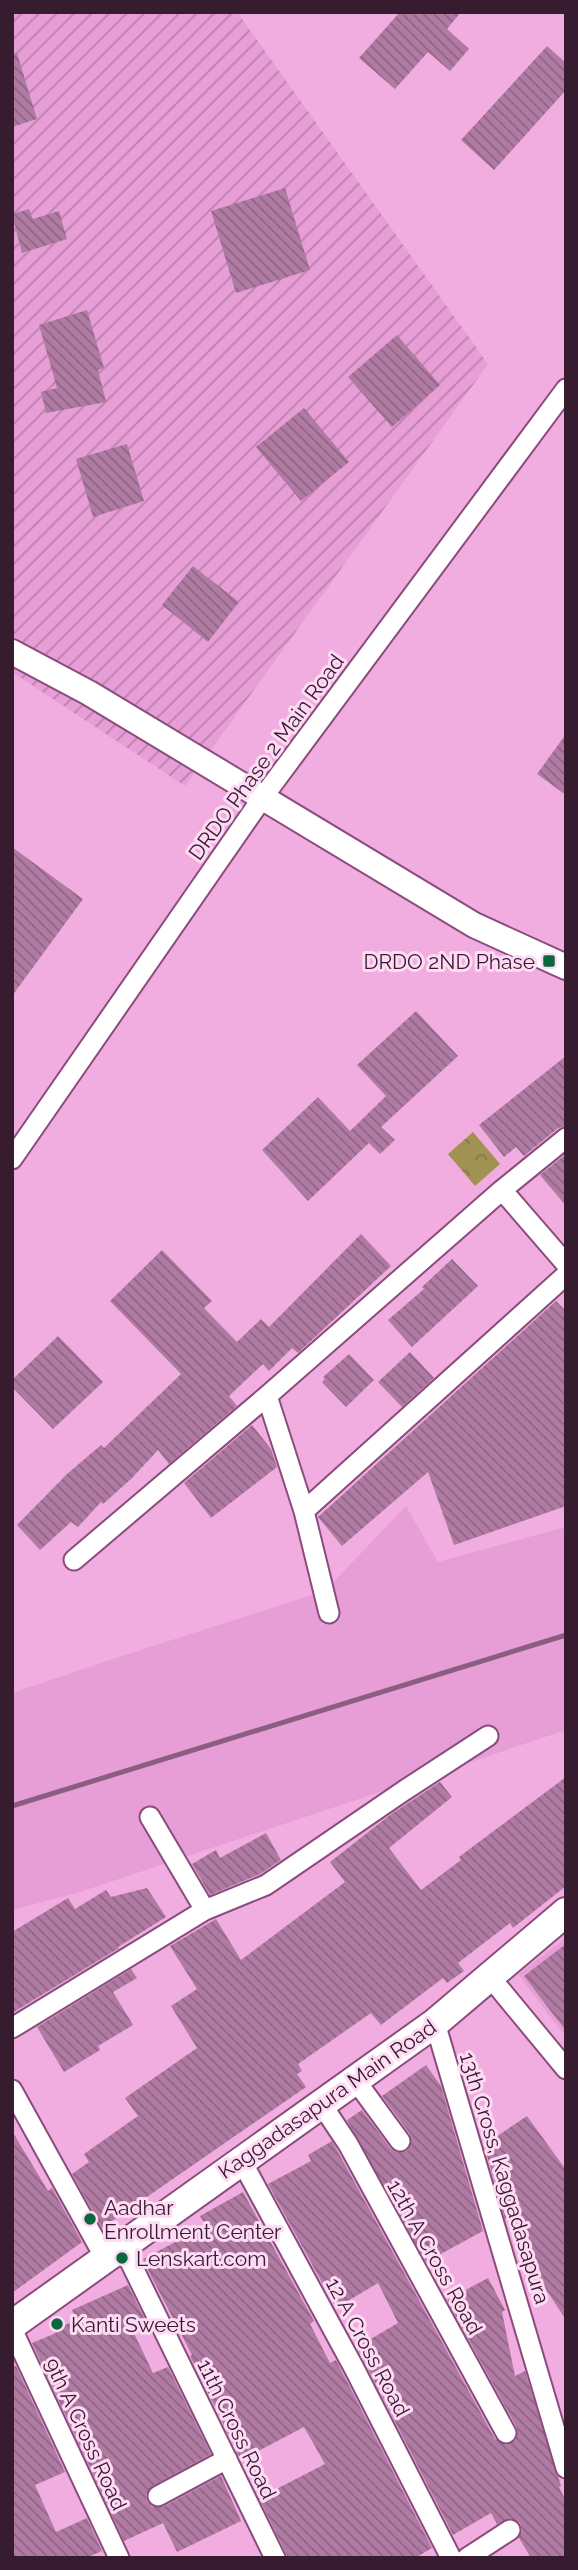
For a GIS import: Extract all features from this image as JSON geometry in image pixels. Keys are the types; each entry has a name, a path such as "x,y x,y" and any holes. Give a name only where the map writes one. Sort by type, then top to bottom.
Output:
{"main road":[{"name":"Kaggadasapura Main Road","path":"12,2327 435,2023 566,1912"}],"street":[{"name":"DRDO Phase 2 Main Road","path":"12,1158 263,797 566,389"},
{"path":"12,652 89,693 474,925 566,967"},
{"path":"74,1560 267,1396 502,1190 566,1138"},
{"path":"502,1190 566,1264"},
{"path":"304,1511 566,1275"},
{"path":"267,1396 304,1511 329,1613"},
{"path":"12,2028 205,1910 267,1885 488,1736"},
{"path":"150,1817 205,1910"},
{"path":"490,1976 566,2070"},
{"name":"13th Cross, Kaggadasapura","path":"435,2023 560,2420 566,2468"},
{"path":"356,2081 400,2141"},
{"name":"11th Cross Road","path":"12,2090 113,2252 227,2459 275,2558"},
{"name":"12th A Cross Road","path":"322,2105 348,2144 506,2433"},
{"name":"12 A Cross Road","path":"241,2160 355,2368 451,2558"},
{"name":"9th A Cross Road","path":"12,2327 119,2558"},
{"path":"158,2496 227,2459"},
{"path":"467,2558 510,2530"}],"shaded area":[{"path":"12,12 237,12 488,364 185,786 12,672"},
{"path":"406,1506 438,1562 566,1527 566,1730 80,1892 12,1910 12,1693 322,1594"},
{"path":"566,1938 566,2037 518,1974"}],"green space":[{"path":"473,1132 500,1164 475,1186 448,1154"}],"building":[{"path":"400,12 461,12 447,29 469,49 450,71 428,52 395,89 359,58"},
{"path":"547,46 566,63 566,90 494,170 461,140"},
{"path":"17,53 37,119 12,127 12,54"},
{"path":"285,188 310,270 236,293 211,211"},
{"path":"29,209 33,219 59,211 67,239 22,253 12,214"},
{"path":"87,310 104,368 98,370 106,402 46,413 41,392 57,388 39,325"},
{"path":"397,335 440,385 392,427 348,377"},
{"path":"304,408 349,462 301,501 256,447"},
{"path":"127,444 144,501 93,517 76,459"},
{"path":"193,566 239,602 208,642 162,605"},
{"path":"566,734 566,795 537,774"},
{"path":"12,847 83,899 12,996"},
{"path":"416,1011 458,1056 381,1127 395,1140 380,1154 369,1143 308,1201 262,1150 318,1097 350,1131 386,1096 357,1065"},
{"path":"566,1056 566,1126 558,1128 524,1156 516,1147 504,1157 479,1125"},
{"path":"566,1154 566,1206 540,1175"},
{"path":"361,1234 391,1266 298,1353 292,1348 269,1371 263,1364 229,1396 237,1406 169,1464 158,1450 131,1479 103,1504 101,1502 78,1527 71,1522 40,1550 17,1525 67,1474 101,1445 104,1448 181,1374 110,1301 162,1250 212,1301 204,1308 237,1342 261,1319 269,1327"},
{"path":"452,1259 478,1286 412,1347 388,1320 424,1289 422,1287"},
{"path":"556,1301 566,1311 566,1506 454,1545 428,1472 342,1546 318,1517"},
{"path":"58,1336 103,1382 53,1429 12,1387 12,1380"},
{"path":"410,1352 434,1378 402,1407 378,1382"},
{"path":"349,1354 374,1380 346,1407 322,1382 325,1379 323,1377"},
{"path":"252,1425 271,1449 277,1467 211,1518 184,1483"},
{"path":"566,1777 566,1886 513,1928 510,1923 458,1963 464,1971 447,1983 443,1978 381,2025 371,2013 298,2064 302,2071 297,2074 306,2087 102,2228 72,2174 89,2162 84,2154 138,2116 125,2098 197,2048 171,2006 197,1989 170,1946 216,1919 241,1960 345,1882 330,1862 390,1815 440,1782 452,1797 389,1848 421,1890 461,1860 459,1857"},
{"path":"266,1833 281,1860 260,1874 210,1895 192,1864 216,1850 220,1858"},
{"path":"147,1888 166,1917 12,2013 12,1932 68,1898 75,1909 106,1890 111,1897"},
{"path":"566,1944 566,2031 524,1976"},
{"path":"131,1969 137,1978 113,1992 133,2025 98,2046 100,2050 64,2072 37,2027"},
{"path":"426,2065 441,2086 483,2231 426,2262 347,2120 362,2110 391,2149 396,2152 407,2151 411,2145 410,2134 382,2096"},
{"path":"527,2116 566,2170 566,2320 536,2274 540,2271 519,2211 505,2219 484,2145"},
{"path":"12,2131 48,2191 52,2188 82,2242 12,2293"},
{"path":"332,2141 495,2439 506,2445 516,2440 517,2428 447,2300 488,2278 505,2310 502,2312 515,2376 525,2371 561,2486 559,2487 566,2501 566,2558 531,2558 519,2538 522,2530 520,2523 510,2518 497,2524 491,2513 453,2535 357,2347 398,2323 378,2283 336,2308 268,2184 311,2161 308,2155"},
{"path":"243,2192 314,2321 310,2324 330,2363 336,2360 432,2548 415,2558 288,2558 259,2498 325,2464 304,2427 241,2460 190,2356 192,2355 150,2274 143,2259 206,2226 200,2216"},
{"path":"128,2285 147,2324 133,2331 153,2373 168,2367 211,2454 152,2486 146,2495 147,2501 152,2507 163,2507 221,2476 241,2521 177,2552 163,2523 124,2541 32,2343 56,2333 54,2330 76,2320 72,2310"},
{"path":"16,2366 65,2472 35,2485 56,2532 87,2518 102,2551 86,2558 12,2558 12,2367"}],"railway":[{"path":"12,1806 566,1635"}],"place":[{"name":"DRDO 2ND Phase","path":"549,961"},
{"name":"Aadhar Enrollment Center","path":"90,2219"},
{"name":"Lenskart.com","path":"122,2258"},
{"name":"Kanti Sweets","path":"57,2324"}]}
